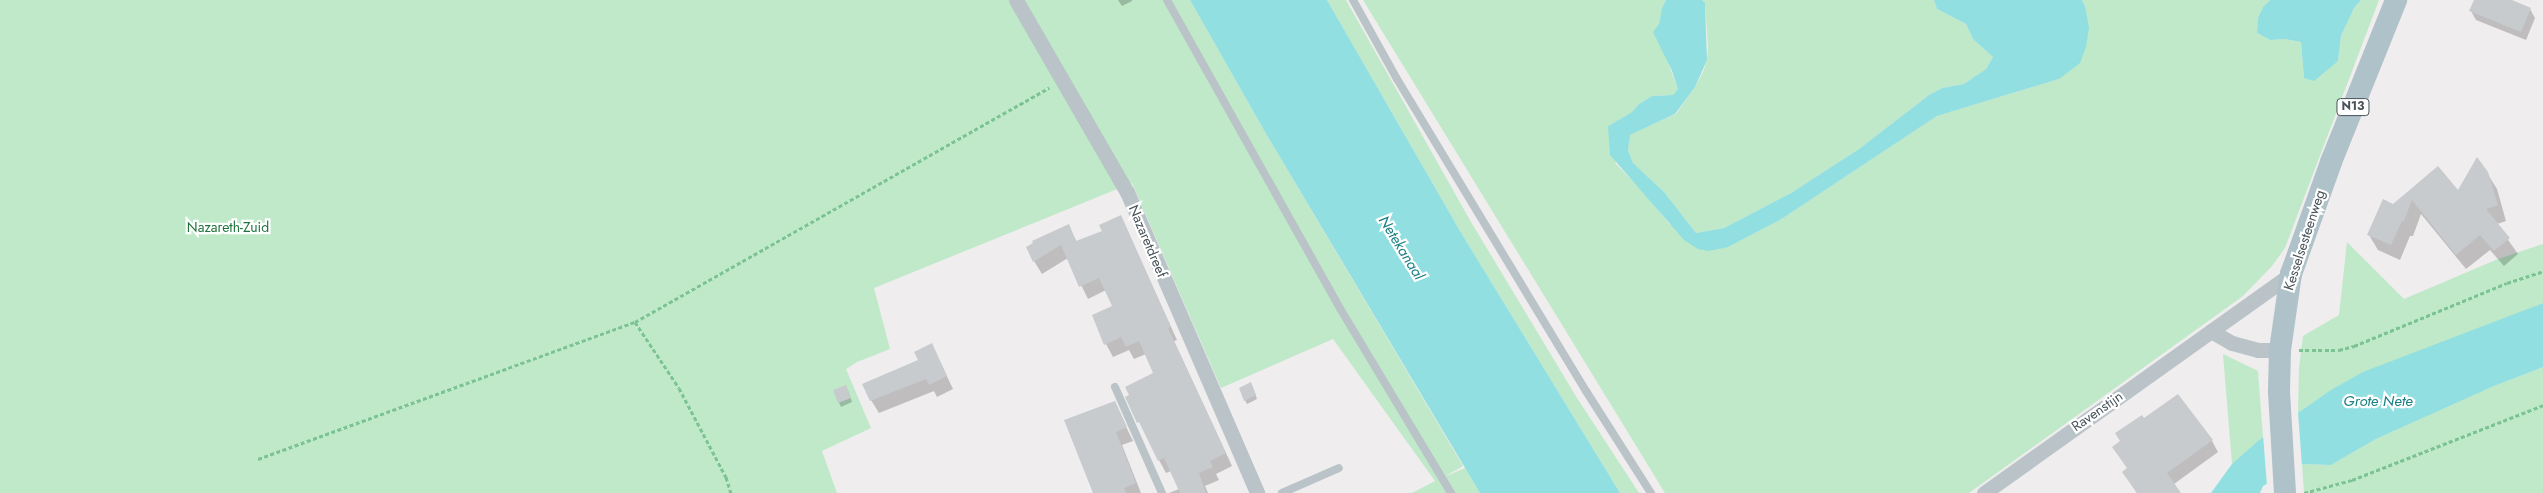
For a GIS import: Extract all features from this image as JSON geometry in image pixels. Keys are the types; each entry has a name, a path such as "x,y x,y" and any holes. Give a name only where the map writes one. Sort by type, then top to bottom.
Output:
{"main road":[{"name":"Kesselsesteenweg","path":"2285,493 2279,391 2280,350 2281,329 2291,274 2331,162 2396,0"}],"street":[{"name":"Nazaretdreef","path":"1016,0 1127,192 1257,493"},
{"name":"Ravenstijn","path":"1984,493 2291,274"},
{"path":"2212,331 2232,343 2258,350 2280,350"}],"lane":[{"path":"1167,0 1341,310 1451,493"},
{"path":"1353,0 1397,79 1586,391 1651,493"},
{"path":"1115,387 1162,493"},
{"path":"1282,493 1339,468"}],"path":[{"path":"258,459 635,322 1062,80"},
{"path":"2280,350 2339,350 2354,346 2507,282 2543,271"},
{"path":"635,322 679,388 726,477 731,493"},
{"path":"2304,493 2352,480 2543,405"}],"green space":[{"name":"Nazareth-Zuid","path":"0,0 1190,0 1265,132 1463,466 1444,477 1465,468 1480,493 1412,493 1435,481 1333,339 1221,388 1132,183 874,288 890,349 857,362 846,369 871,428 822,451 837,493 0,493"},
{"path":"1327,0 1346,0 1471,222 1577,398 1639,493 1620,493 1460,231"},
{"path":"1363,0 1666,0 1659,24 1666,58 1678,89 1673,95 1652,96 1639,104 1632,112 1608,126 1616,164 1648,197 1669,224 1728,247 1780,220 1937,116 2059,79 2085,6 2082,0 2270,0 2263,7 2258,18 2257,33 2270,40 2285,39 2301,42 2304,78 2338,61 2341,36 2354,8 2361,0 2379,0 2285,248 2272,266 2243,296 1969,493 1665,493"},
{"path":"1702,0 1934,0 1937,9 1966,24 1973,39 1993,57 1986,69 1964,84 1942,88 1929,95 1859,149 1791,193 1724,228 1696,233 1664,192 1633,163 1628,150 1629,135 1676,114 1703,72 1707,60 1708,46 1705,3"},
{"path":"2347,242 2404,299 2498,259 2543,244 2543,303 2314,404 2298,414 2299,368 2303,336 2339,315"},
{"path":"2223,354 2258,371 2263,438 2232,464"},
{"path":"2543,367 2543,493 2304,493 2302,464 2331,465 2376,439 2494,386"}],"water":[{"name":"Netekanaal","path":"1190,0 1327,0 1460,231 1620,493 1480,493 1265,132"},
{"path":"1666,0 1702,0 1705,3 1707,60 1695,87 1675,114 1630,135 1628,150 1633,163 1664,192 1696,233 1724,228 1791,193 1859,149 1929,95 1942,88 1964,84 1986,69 1993,57 1973,39 1966,24 1937,9 1934,0 2082,0 2089,28 2086,47 2080,63 2059,79 1937,116 1780,220 1728,247 1709,251 1698,249 1684,240 1610,155 1608,126 1632,112 1639,104 1652,96 1673,95 1678,89 1672,71 1653,32 1659,24 1662,8"},
{"path":"2270,0 2361,0 2354,8 2341,36 2338,61 2314,81 2304,78 2301,42 2285,39 2270,40 2257,33 2258,18 2263,7"},
{"name":"Grote Nete","path":"2543,303 2543,367 2494,386 2376,439 2331,465 2300,464 2263,486 2260,493 2211,493 2232,464 2258,441 2331,390 2363,372"}],"pier":[{"path":"2298,412 2302,466 2267,486 2263,435"}],"building":[{"path":"2474,0 2512,0 2531,8 2521,32 2469,11"},
{"path":"2477,157 2488,172 2498,205 2486,209 2510,238 2494,251 2480,235 2456,255 2412,200 2404,221 2402,221 2391,245 2367,235 2383,199 2393,204 2438,166 2458,190"},
{"path":"1121,215 1171,327 1168,328 1226,453 1210,461 1213,467 1199,473 1206,493 1180,493 1164,458 1158,461 1139,422 1137,423 1125,397 1129,395 1125,387 1153,373 1139,341 1126,347 1121,337 1104,345 1092,315 1112,306 1099,278 1079,287 1061,245 1033,262 1026,247 1033,243 1032,241 1069,224 1076,241 1102,231 1099,225"},
{"path":"932,343 947,376 929,385 926,379 870,401 862,384 918,360 914,352"},
{"path":"1251,382 1256,395 1244,401 1239,388"},
{"path":"846,385 851,398 838,403 833,390"},
{"path":"2178,394 2213,440 2167,473 2181,493 2137,493 2122,472 2127,468 2112,447 2120,441 2115,433 2142,415 2144,418"},
{"path":"1115,401 1127,427 1116,432 1136,483 1124,488 1126,493 1093,493 1064,420"}]}
